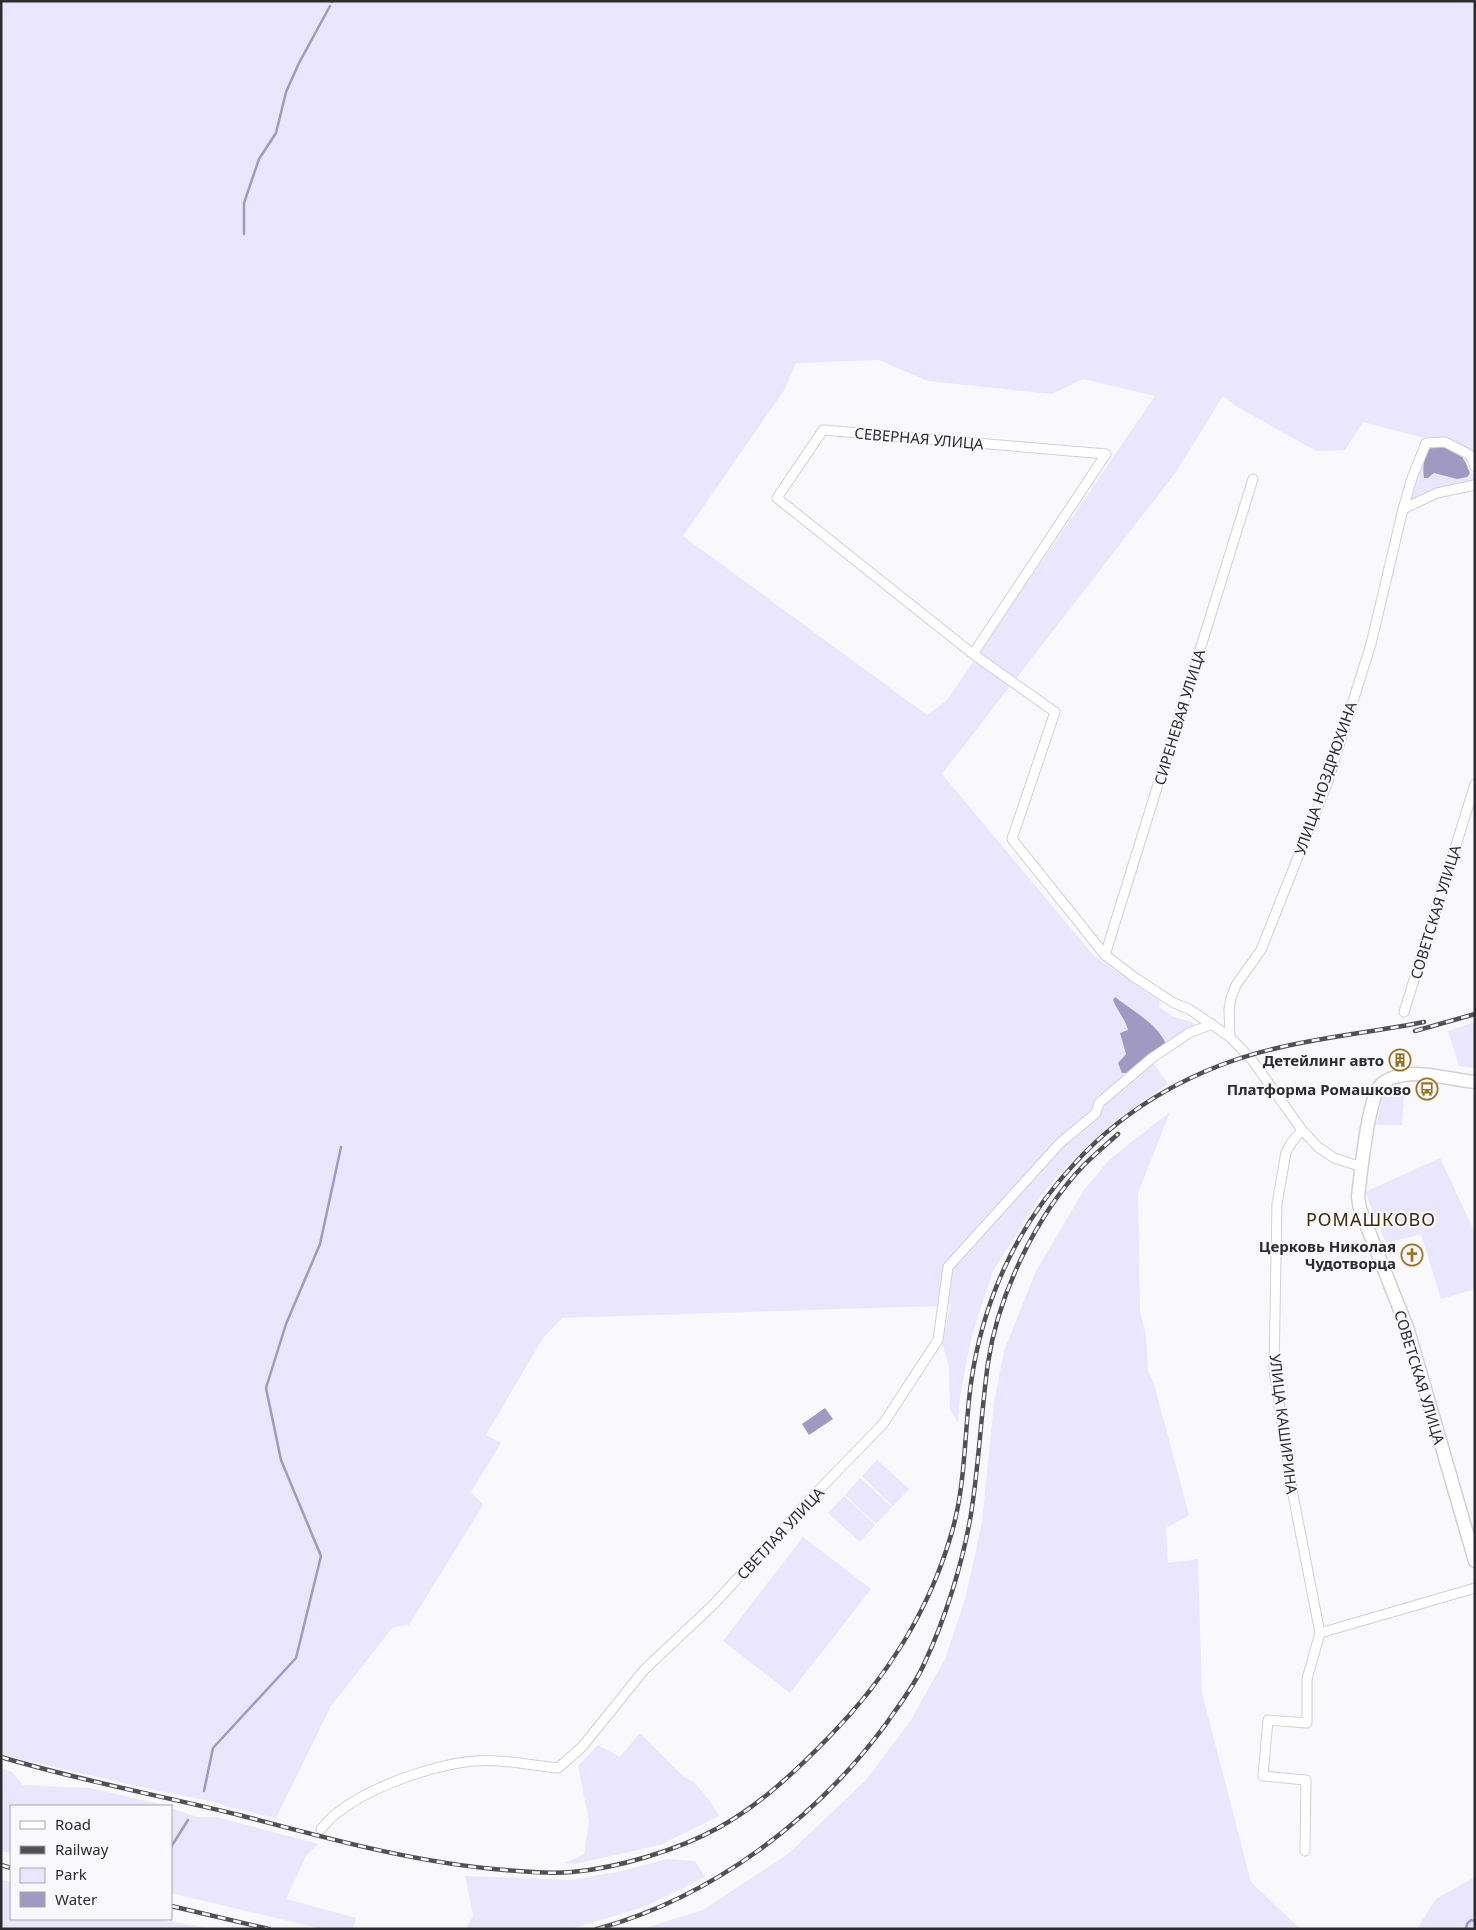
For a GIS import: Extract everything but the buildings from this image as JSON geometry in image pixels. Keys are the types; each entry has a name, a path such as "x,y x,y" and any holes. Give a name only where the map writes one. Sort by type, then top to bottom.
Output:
{"street":[{"name":"СЕВЕРНАЯ УЛИЦА","path":"823,430 1106,454 973,654 777,498 823,430"},
{"name":"УЛИЦА НОЗДРЮХИНА","path":"1230,1037 1229,1009 1231,998 1236,985 1261,950 1326,784 1371,644 1403,509 1412,478 1426,443 1445,442 1470,454 1475,467"},
{"name":"СИРЕНЕВАЯ УЛИЦА","path":"1105,955 1253,479"},
{"path":"1403,509 1437,493 1475,485"},
{"path":"973,654 1055,712 1012,839 1105,955 1134,978 1174,1003 1189,1009 1230,1037 1252,1060 1302,1130 1326,1153 1334,1158 1362,1167"},
{"name":"СОВЕТСКАЯ УЛИЦА","path":"1404,1012 1475,784"},
{"name":"СВЕТЛАЯ УЛИЦА","path":"321,1829 337,1813 360,1799 386,1786 442,1765 497,1760 558,1768 582,1747 644,1670 714,1604 816,1493 883,1424 938,1340 948,1267 1060,1143 1096,1114 1099,1103 1158,1053 1189,1032 1212,1024"},
{"name":"СОВЕТСКАЯ УЛИЦА","path":"1475,1082 1412,1074 1385,1081 1379,1087 1373,1101 1358,1197 1360,1209 1408,1330 1475,1561"},
{"name":"УЛИЦА КАШИРИНА","path":"1302,1130 1286,1152 1277,1204 1274,1370 1293,1495 1320,1633"},
{"path":"1305,1851 1306,1780 1263,1776 1268,1720 1307,1723 1308,1679 1320,1633 1475,1588"}],"green space":[{"path":"1,1 1475,1 1475,452 1446,438 1421,437 1363,422 1345,450 1316,451 1236,406 1223,396 1176,472 942,774 1094,956 1160,1001 1159,1007 1174,1017 1192,1022 1199,1030 1166,1044 1163,1037 1115,998 1118,1011 1125,1019 1128,1030 1126,1054 1118,1063 1124,1076 1096,1098 1092,1111 1066,1142 1100,1116 1104,1105 1152,1061 1168,1084 1120,1117 1058,1175 1040,1197 993,1271 972,1335 960,1396 958,1423 950,1409 949,1366 942,1343 951,1304 562,1318 543,1338 486,1435 501,1443 471,1492 483,1505 409,1625 393,1627 331,1706 276,1818 228,1807 215,1802 23,1760 1,1753","holes":["879,360 928,381 1052,394 1083,379 1155,396 947,700 927,715 683,536 785,389 796,363"]},
{"path":"1424,462 1423,472 1428,478 1434,473 1462,478 1470,473 1474,474 1475,482 1408,505"},
{"path":"1475,1022 1475,1068 1459,1066 1448,1031"},
{"path":"1383,1094 1404,1096 1402,1125 1376,1125"},
{"path":"1170,1112 1138,1193 1140,1310 1146,1336 1148,1370 1154,1384 1189,1515 1166,1528 1168,1563 1198,1559 1202,1693 1251,1882 1300,1929 642,1929 703,1910 788,1854 866,1780 911,1720 945,1659 966,1596 982,1522 994,1403 1004,1351 1036,1271 1084,1190 1110,1159"},
{"path":"1440,1158 1475,1233 1475,1289 1441,1299 1421,1234 1386,1243 1365,1192"},
{"path":"877,1460 909,1489 893,1506 862,1476"},
{"path":"860,1478 892,1507 876,1524 845,1495"},
{"path":"844,1496 875,1525 860,1542 828,1513"},
{"path":"803,1537 871,1589 790,1693 723,1641"},
{"path":"640,1733 684,1777 694,1782 710,1801 719,1816 660,1845 575,1864 563,1863 584,1855 589,1821 578,1766 598,1745 620,1757"},
{"path":"1,1768 12,1772 23,1785 90,1788 164,1805 10,1805 10,1853 1,1851"},
{"path":"172,1808 197,1817 216,1817 318,1844 306,1856 286,1899 356,1918 353,1929 322,1929 172,1893"},
{"path":"667,1859 695,1861 705,1877 644,1907 574,1928 466,1929 473,1916 465,1876 571,1880 622,1871"},
{"path":"1475,1877 1475,1929 1417,1929 1436,1899"},
{"path":"1,1880 10,1882 10,1920 161,1920 213,1929 1,1929"}],"water":[{"path":"1433,445 1453,450 1461,455 1470,473 1467,477 1457,479 1434,473 1428,478 1424,478 1424,460"},
{"path":"1115,997 1144,1018 1157,1030 1166,1044 1128,1073 1122,1073 1118,1063 1126,1054 1120,1033 1128,1030 1113,1000"},
{"path":"825,1408 833,1419 809,1435 802,1424"}],"waterway":[{"path":"244,234 244,203 259,159 276,133 286,92 299,63 330,6"},
{"path":"204,1791 213,1748 296,1658 321,1556 281,1460 266,1388 286,1324 320,1244 341,1147"},
{"path":"172,1845 188,1820"},
{"path":"1466,1929 1467,1924 1471,1920 1475,1921"}],"railway":[{"path":"1415,1031 1475,1014"},
{"path":"1,1757 61,1774 243,1816 373,1849 472,1867 564,1873 609,1867 666,1851 718,1828 748,1809 777,1787 849,1715 869,1692 903,1643 931,1591 942,1563 956,1516 962,1479 971,1383 984,1322 1006,1264 1020,1237 1055,1186 1076,1162 1118,1123 1141,1106 1191,1078 1218,1066 1291,1045 1424,1022"},
{"path":"597,1929 640,1915 681,1897 721,1875 794,1823 858,1759 886,1724 911,1687 920,1672 939,1629 963,1551 974,1495 988,1363 1000,1310 1022,1257 1050,1207 1084,1165 1118,1134"},
{"path":"1,1865 10,1868"},
{"path":"172,1906 269,1929"}],"place":[{"name":"Детейлинг авто","path":"1400,1060"},
{"name":"Платформа Ромашково","path":"1427,1089"},
{"name":"Церковь Николая Чудотворца","path":"1412,1255"}],"district":[{"name":"РОМАШКОВО","path":"1371,1219"}]}
